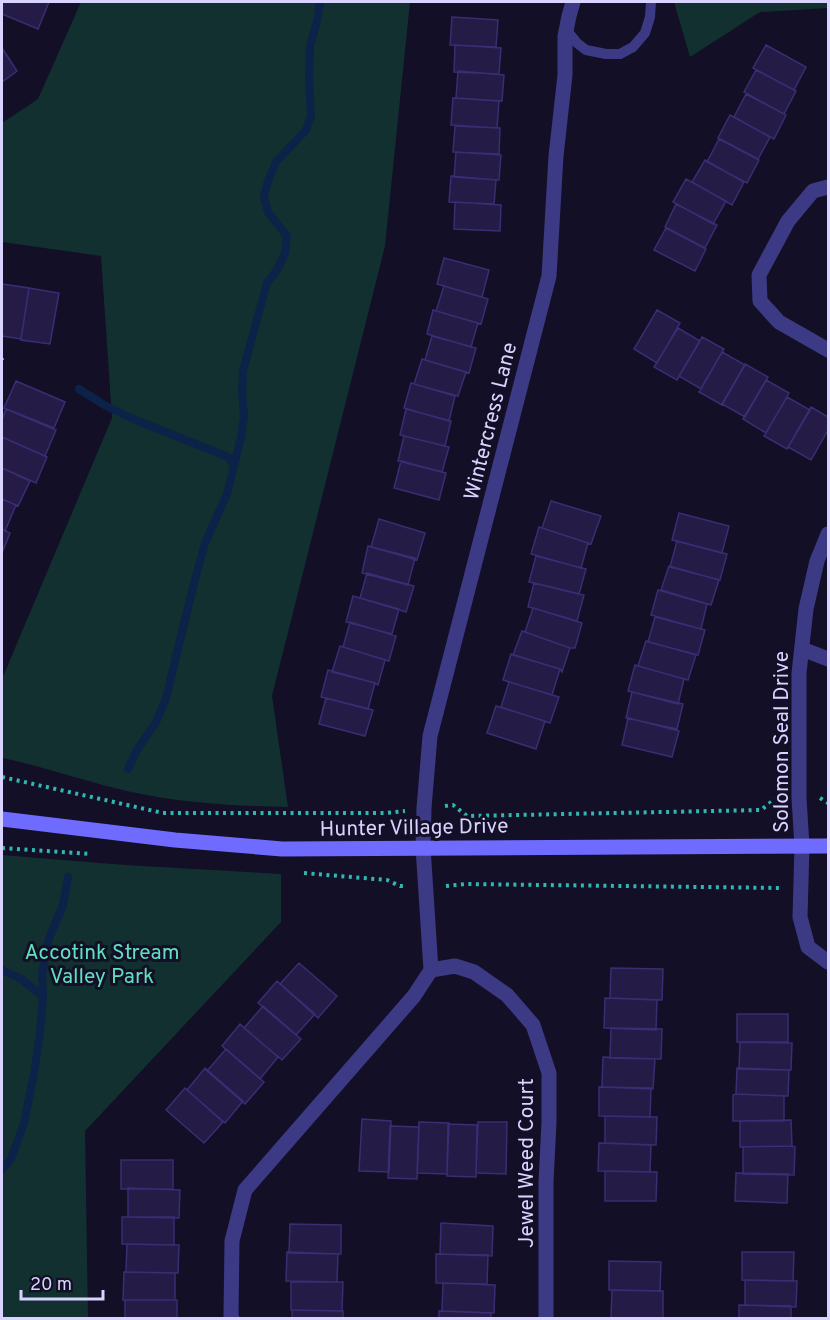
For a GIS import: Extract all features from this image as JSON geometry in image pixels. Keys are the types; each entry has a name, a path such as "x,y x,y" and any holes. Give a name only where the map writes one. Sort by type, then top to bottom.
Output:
{"street":[{"name":"Wintercress Lane","path":"423,847 430,736 549,276 556,156 565,75 565,36 573,2"},
{"path":"828,187 813,191 788,221 759,275 759,284 760,301 779,322 828,350"},
{"name":"Solomon Seal Drive","path":"828,534 816,561 806,609 799,673 799,798 802,846 800,917 808,947 828,962"},
{"path":"802,649 828,659"},
{"name":"Hunter Village Drive","path":"2,819 175,840 282,849 828,846"},
{"path":"232,1318 232,1241 244,1190 414,996 431,970 423,847"},
{"name":"Jewel Weed Court","path":"431,970 455,966 474,972 507,995 533,1024 549,1073 546,1318"}],"lane":[{"path":"566,29 586,50 620,54 633,47 645,33 650,17 651,2"}],"green space":[{"path":"81,2 410,2 385,246 272,696 288,807 209,803 151,796 2,758 2,679 112,418 101,256 2,242 2,123 38,99"},
{"path":"674,2 828,2 828,8 760,12 690,57"},
{"name":"Accotink Stream Valley Park","path":"2,855 281,874 281,922 85,1131 88,1318 2,1318"}],"building":[{"path":"2,2 49,2 38,29 2,14"},
{"path":"452,17 498,20 496,47 450,45"},
{"path":"455,45 501,48 499,74 454,72"},
{"path":"766,45 806,67 794,90 753,68"},
{"path":"2,48 17,71 2,82"},
{"path":"756,70 796,91 784,114 744,92"},
{"path":"458,71 504,75 502,101 456,98"},
{"path":"746,94 786,115 774,139 734,117"},
{"path":"453,98 499,101 497,128 451,125"},
{"path":"730,115 770,137 758,159 718,138"},
{"path":"455,126 500,128 499,154 453,152"},
{"path":"719,139 759,160 747,183 707,162"},
{"path":"456,152 501,155 499,180 454,177"},
{"path":"705,160 744,182 732,205 692,182"},
{"path":"451,176 496,180 494,204 449,202"},
{"path":"686,179 726,201 713,224 673,202"},
{"path":"455,202 501,205 500,231 454,229"},
{"path":"676,204 717,225 705,248 665,227"},
{"path":"666,228 706,249 695,271 654,250"},
{"path":"444,258 489,270 482,297 437,284"},
{"path":"2,284 29,288 21,339 2,336"},
{"path":"444,286 488,299 481,324 436,311"},
{"path":"29,288 59,293 50,344 21,340"},
{"path":"433,310 478,323 471,347 427,334"},
{"path":"657,310 680,323 657,363 634,349"},
{"path":"678,328 700,341 677,380 654,367"},
{"path":"432,336 476,348 469,373 425,360"},
{"path":"702,337 724,349 701,389 679,376"},
{"path":"722,352 745,365 722,405 699,392"},
{"path":"422,359 466,372 458,396 414,384"},
{"path":"745,364 768,377 745,417 722,404"},
{"path":"766,380 789,393 766,433 743,419"},
{"path":"16,381 65,402 54,428 4,408"},
{"path":"411,383 455,396 449,421 404,408"},
{"path":"787,397 810,410 787,449 764,436"},
{"path":"811,407 828,417 828,430 811,460 788,447"},
{"path":"6,409 56,430 45,456 2,437 2,420"},
{"path":"406,409 451,421 445,446 400,435"},
{"path":"404,436 449,447 442,472 398,461"},
{"path":"2,437 47,457 36,483 2,468"},
{"path":"401,461 446,473 439,500 394,488"},
{"path":"2,468 30,481 18,506 2,499"},
{"path":"2,499 16,505 5,531 2,529"},
{"path":"551,501 601,516 591,544 542,528"},
{"path":"679,513 729,526 722,553 672,540"},
{"path":"379,519 425,533 417,560 371,547"},
{"path":"539,527 588,543 581,568 531,554"},
{"path":"2,529 10,533 2,553"},
{"path":"677,541 727,554 720,580 670,567"},
{"path":"368,546 415,558 408,585 362,573"},
{"path":"536,556 586,569 579,594 529,582"},
{"path":"669,566 719,580 711,605 661,590"},
{"path":"367,573 414,586 406,612 360,598"},
{"path":"534,583 584,595 577,621 528,607"},
{"path":"658,590 707,604 701,629 651,615"},
{"path":"353,596 399,609 392,634 346,622"},
{"path":"533,608 582,623 575,648 525,632"},
{"path":"655,617 705,630 698,655 648,642"},
{"path":"350,622 396,636 389,661 343,647"},
{"path":"522,631 570,648 562,672 560,669 513,655"},
{"path":"646,641 696,655 688,680 638,666"},
{"path":"340,646 385,660 378,685 332,672"},
{"path":"511,654 560,669 552,695 503,680"},
{"path":"635,665 684,679 678,704 628,691"},
{"path":"328,670 375,683 368,709 321,697"},
{"path":"509,682 559,697 550,723 501,707"},
{"path":"632,692 683,704 677,729 626,718"},
{"path":"326,698 373,710 365,736 319,724"},
{"path":"496,706 545,721 536,749 487,733"},
{"path":"628,718 679,731 672,757 622,745"},
{"path":"299,963 337,996 318,1018 280,984"},
{"path":"611,968 663,969 662,1000 610,998"},
{"path":"277,981 315,1014 296,1035 258,1003"},
{"path":"605,998 657,1000 656,1030 604,1028"},
{"path":"263,1006 301,1039 282,1060 244,1028"},
{"path":"737,1014 788,1014 788,1042 737,1042"},
{"path":"240,1024 278,1057 260,1079 222,1046"},
{"path":"611,1028 662,1029 661,1059 610,1058"},
{"path":"740,1042 792,1043 791,1070 739,1069"},
{"path":"226,1049 264,1082 245,1104 207,1071"},
{"path":"603,1057 655,1059 653,1089 602,1087"},
{"path":"205,1068 243,1101 225,1123 187,1090"},
{"path":"737,1068 789,1070 788,1096 736,1094"},
{"path":"599,1087 651,1088 650,1117 599,1116"},
{"path":"185,1088 223,1122 204,1143 166,1110"},
{"path":"733,1095 784,1096 784,1121 733,1121"},
{"path":"605,1116 657,1117 656,1145 605,1143"},
{"path":"362,1119 391,1121 389,1172 359,1171"},
{"path":"791,1120 792,1146 740,1147 740,1121"},
{"path":"419,1122 449,1123 447,1174 417,1173"},
{"path":"478,1122 507,1122 506,1174 476,1173"},
{"path":"448,1124 477,1125 476,1177 447,1176"},
{"path":"390,1126 419,1127 417,1179 388,1178"},
{"path":"599,1143 651,1145 650,1172 598,1171"},
{"path":"743,1147 795,1147 794,1175 743,1174"},
{"path":"121,1160 173,1160 173,1189 121,1189"},
{"path":"605,1171 657,1172 656,1201 605,1201"},
{"path":"736,1173 788,1174 787,1203 735,1201"},
{"path":"128,1188 180,1190 179,1218 128,1217"},
{"path":"122,1217 174,1217 174,1245 122,1244"},
{"path":"441,1223 493,1226 492,1256 440,1254"},
{"path":"290,1224 341,1225 341,1254 289,1253"},
{"path":"127,1244 179,1245 178,1273 126,1272"},
{"path":"287,1252 338,1254 337,1282 286,1281"},
{"path":"742,1252 794,1252 793,1281 742,1280"},
{"path":"436,1254 488,1255 487,1284 436,1283"},
{"path":"609,1261 661,1262 660,1291 609,1290"},
{"path":"124,1272 175,1273 175,1300 123,1300"},
{"path":"745,1280 797,1281 796,1307 745,1305"},
{"path":"291,1282 343,1282 342,1311 291,1310"},
{"path":"443,1283 495,1285 494,1313 442,1311"},
{"path":"612,1290 663,1291 663,1318 611,1318"},
{"path":"125,1300 177,1300 177,1318 125,1318"},
{"path":"739,1305 791,1306 791,1318 739,1318"},
{"path":"292,1310 343,1311 343,1318 292,1318"},
{"path":"439,1311 491,1313 491,1318 439,1318"}],"waterway":[{"path":"128,769 137,750 156,722 166,698 205,543 227,494 244,416 243,371 267,283 277,270 285,253 287,236 268,212 264,197 276,162 306,130 311,116 310,46 320,2"},
{"path":"79,389 106,406 138,421 228,457 234,465"},
{"path":"2,1170 11,1159 24,1123 40,1032 42,974 49,938 63,905 68,877"},
{"path":"2,970 21,979 43,996"}]}
